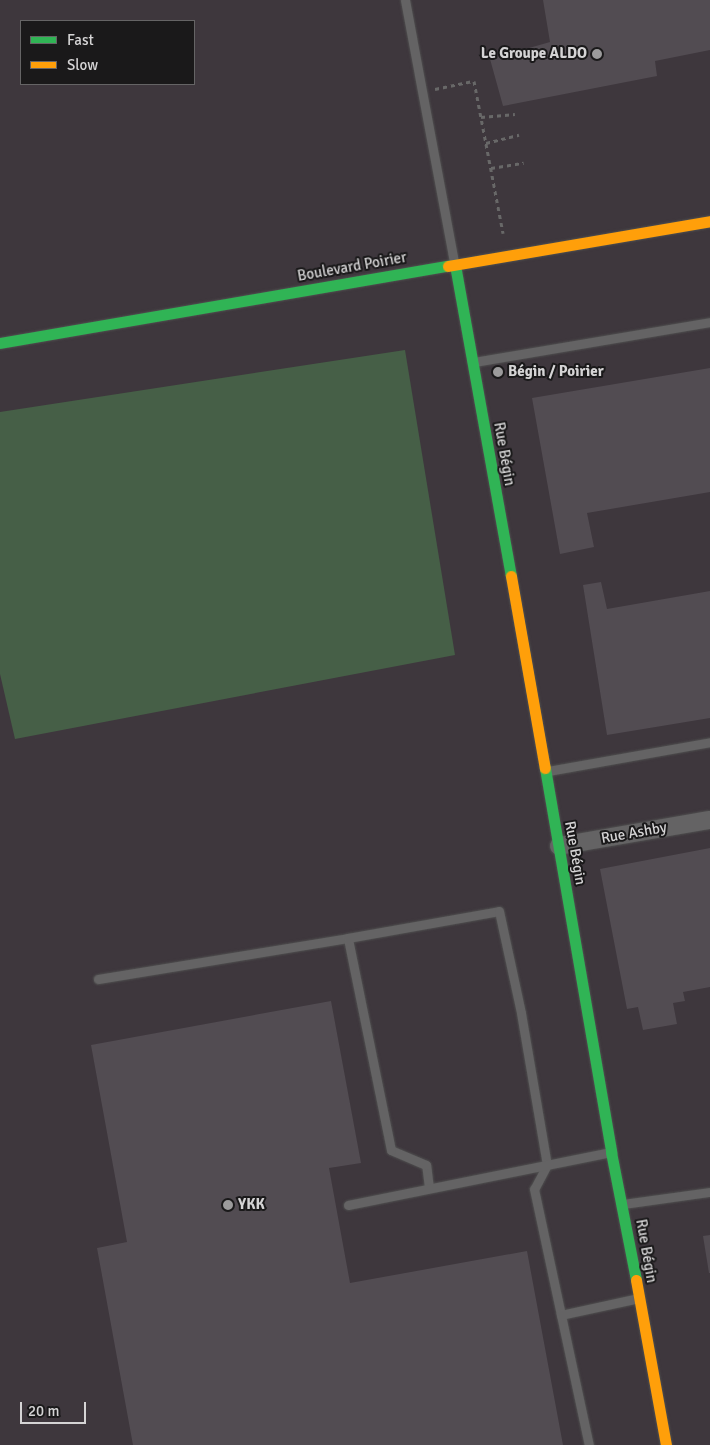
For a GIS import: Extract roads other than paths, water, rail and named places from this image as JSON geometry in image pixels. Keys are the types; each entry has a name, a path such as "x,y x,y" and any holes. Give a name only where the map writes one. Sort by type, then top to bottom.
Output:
{"street":[{"name":"Boulevard Poirier","path":"0,343 710,221"},
{"name":"Rue Bégin","path":"455,265 559,846 611,1152 623,1204 666,1445"},
{"name":"Rue Ashby","path":"559,846 710,820"}],"lane":[{"path":"405,0 455,265"},
{"path":"472,362 710,322"},
{"path":"545,771 710,742"},
{"path":"98,979 499,911 522,1013 547,1165 534,1189 589,1445"},
{"path":"348,938 391,1150 426,1165 429,1188"},
{"path":"348,1205 611,1152"},
{"path":"623,1204 710,1192"},
{"path":"561,1315 640,1298"}],"place":[{"name":"Le Groupe ALDO","path":"597,54"},
{"name":"Bégin / Poirier","path":"498,372"},
{"name":"YKK","path":"228,1205"}]}
